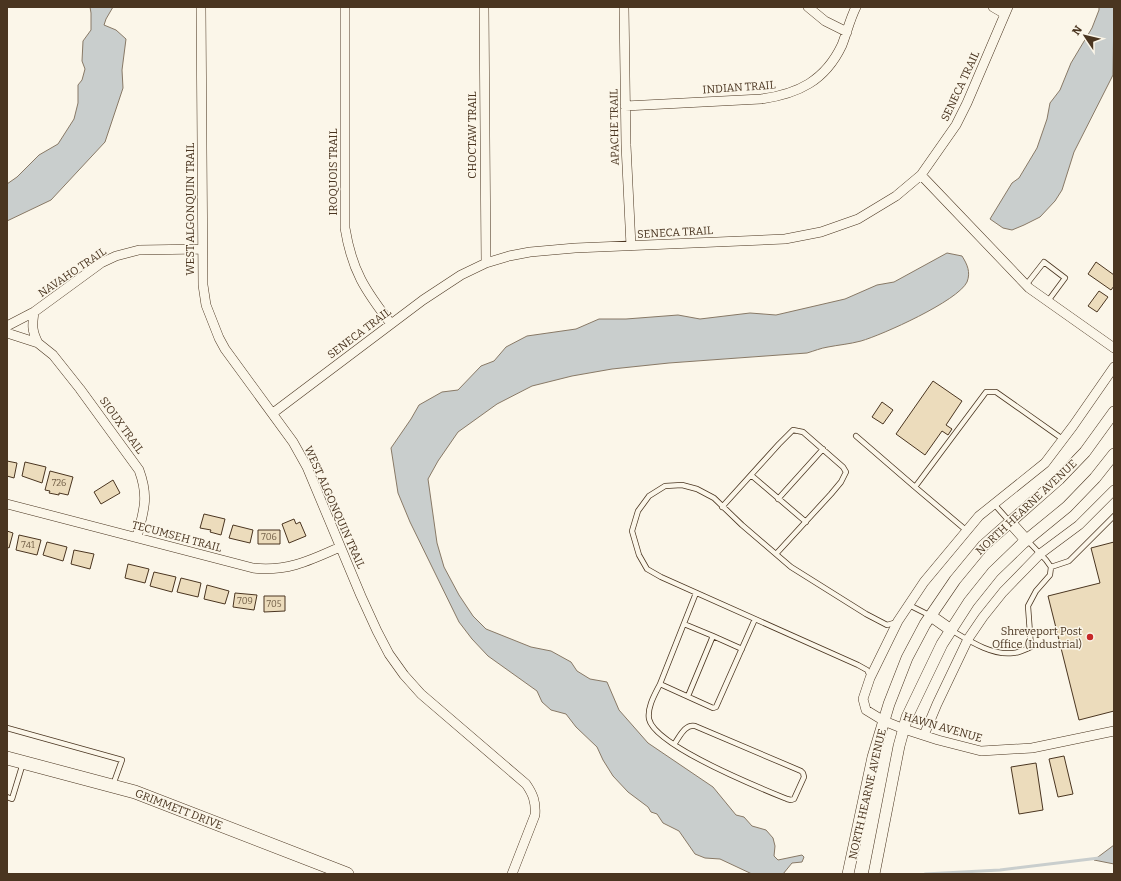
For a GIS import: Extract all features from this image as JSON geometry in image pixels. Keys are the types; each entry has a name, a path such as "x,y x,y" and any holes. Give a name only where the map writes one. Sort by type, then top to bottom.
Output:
{"main road":[{"name":"GRIMMETT DRIVE","path":"7,758 149,797 347,874"}],"street":[{"name":"WEST ALGONQUIN TRAIL","path":"201,7 202,249 203,285 206,305 225,349 273,413 293,442 307,467 340,547 377,631 389,654 404,675 421,694 526,784 531,791 536,807 535,815 512,874"},
{"name":"IROQUOIS TRAIL","path":"345,7 346,228 349,249 360,279 391,324"},
{"name":"CHOCTAW TRAIL","path":"484,7 486,263"},
{"name":"APACHE TRAIL","path":"624,7 625,106 631,246"},
{"path":"808,7 825,21 847,32"},
{"name":"INDIAN TRAIL","path":"625,106 761,99 789,94 800,90 818,78 835,56 847,32 856,7"},
{"path":"993,7 1007,10"},
{"name":"SENECA TRAIL","path":"273,413 423,300 461,275 486,263 509,256 530,252 575,248 785,239 821,232 858,219 896,196 921,175 956,125 1007,10"},
{"path":"921,175 1026,285 1114,348"},
{"name":"NAVAHO TRAIL","path":"7,326 34,312 101,263 116,256 138,250 202,249"},
{"path":"34,312 32,327 33,334 38,343"},
{"name":"SIOUX TRAIL","path":"7,333 38,343 53,356 80,389 139,470 144,483 146,497 137,538"},
{"name":"HAWN AVENUE","path":"1114,367 1064,440 1045,463 979,516 924,582 898,621 870,678 863,699 866,710 884,722 981,751 1032,748 1114,731"},
{"name":"NORTH HEARNE AVENUE","path":"848,874 873,757 889,704 907,658 931,616 955,580 983,546 1060,479 1085,452 1114,412"},
{"name":"NORTH HEARNE AVENUE","path":"874,874 899,746 907,717 942,644 969,602 993,572 1026,540 1067,507 1096,478 1114,454"},
{"path":"924,735 968,639 983,617 1003,592 1040,554 1079,525 1114,490"},
{"name":"TECUMSEH TRAIL","path":"7,504 253,568 276,569 298,565 340,547"},
{"path":"1010,522 1026,540"},
{"path":"931,616 951,630"}],"lane":[{"path":"1026,285 1044,262 1065,278 1048,301"},
{"path":"915,487 986,392 996,392 1064,440"},
{"path":"722,507 793,430 802,432 823,449 843,467 846,472 841,482 831,494 776,554"},
{"path":"856,436 967,531"},
{"path":"778,498 823,449"},
{"path":"751,475 806,522"},
{"path":"870,678 867,670 858,665 696,593 647,569 639,555 632,531 638,511 649,496 665,486 682,485 697,489 714,498 742,525 791,567 886,625 898,621"},
{"path":"994,504 1010,522"},
{"path":"1051,567 1069,561 1114,516"},
{"path":"951,630 992,651 1013,654 1031,647 1028,606 1036,591 1050,575 1051,567 1026,540"},
{"path":"675,744 686,727 692,725 801,771 804,778 794,799 787,800 708,765 675,744 657,732 649,719 650,707 696,593"},
{"path":"909,605 931,616"},
{"path":"660,684 713,708 716,707 755,619"},
{"path":"684,624 742,649"},
{"path":"688,696 713,636"},
{"path":"7,728 122,760 113,786"},
{"path":"7,797 12,798 23,762"}],"shaded area":[{"path":"90,7 113,7 104,25 116,30 126,39 122,70 123,88 105,142 51,200 7,221 7,184 17,177 39,155 58,144 74,119 78,103 78,85 82,80 85,69 82,61 83,41 91,30"},
{"path":"1099,7 1114,7 1113,75 1074,152 1062,190 1055,201 1040,217 1012,230 1003,228 990,219 1012,183 1019,178 1037,148 1047,119 1050,103 1060,90 1071,63 1092,28"},
{"path":"947,253 962,256 968,268 969,275 967,282 961,290 935,307 885,332 861,341 825,347 807,353 669,363 612,369 572,376 532,386 497,404 458,432 438,461 428,479 437,543 444,567 459,595 473,616 486,629 531,647 551,651 571,662 577,671 590,679 607,682 619,710 648,743 713,787 736,815 744,817 752,826 766,830 773,838 775,846 774,856 778,860 802,855 804,857 802,862 792,863 783,874 752,874 720,859 705,858 695,854 679,831 663,823 657,814 651,812 648,807 628,792 613,776 597,747 576,727 566,714 551,710 542,702 537,691 488,656 459,622 410,522 398,493 391,448 419,405 442,392 458,390 481,366 494,361 506,347 527,336 576,329 599,319 626,319 678,315 700,319 750,313 776,315 845,299 877,285 894,282"},
{"path":"1114,845 1114,864 1094,860"}],"building":[{"path":"1096,262 1114,275 1114,286 1111,290 1088,274"},
{"path":"1099,291 1108,297 1097,312 1088,306"},
{"path":"933,381 962,401 946,425 952,429 948,435 942,431 925,455 896,434"},
{"path":"882,402 893,410 883,424 872,417"},
{"path":"7,461 17,463 14,478 7,476"},
{"path":"25,462 46,467 42,483 22,476"},
{"path":"50,471 73,477 68,495 49,493 50,491 45,490"},
{"path":"113,480 120,493 101,504 94,492"},
{"path":"204,514 225,519 221,535 210,532 211,530 200,528"},
{"path":"294,519 296,524 300,522 306,536 289,543 282,524"},
{"path":"233,525 253,530 250,543 229,538"},
{"path":"258,530 280,530 280,544 258,544"},
{"path":"7,531 13,533 9,548 7,547"},
{"path":"19,535 41,540 37,555 16,550"},
{"path":"47,542 67,547 63,561 43,555"},
{"path":"1114,542 1114,711 1079,720 1048,596 1100,583 1091,548"},
{"path":"74,550 94,554 90,569 71,564"},
{"path":"128,564 149,569 145,583 125,578"},
{"path":"154,572 176,577 172,592 150,586"},
{"path":"181,578 201,583 198,597 177,592"},
{"path":"207,585 229,591 225,604 204,599"},
{"path":"235,593 257,595 254,610 233,607"},
{"path":"264,596 285,596 285,611 264,612"},
{"path":"1064,756 1073,794 1058,797 1049,759"},
{"path":"1036,763 1043,810 1019,814 1011,767"}],"waterway":[{"path":"925,874 1000,870 1099,858"}],"place":[{"name":"Shreveport Post Office (Industrial)","path":"1090,637"}]}
